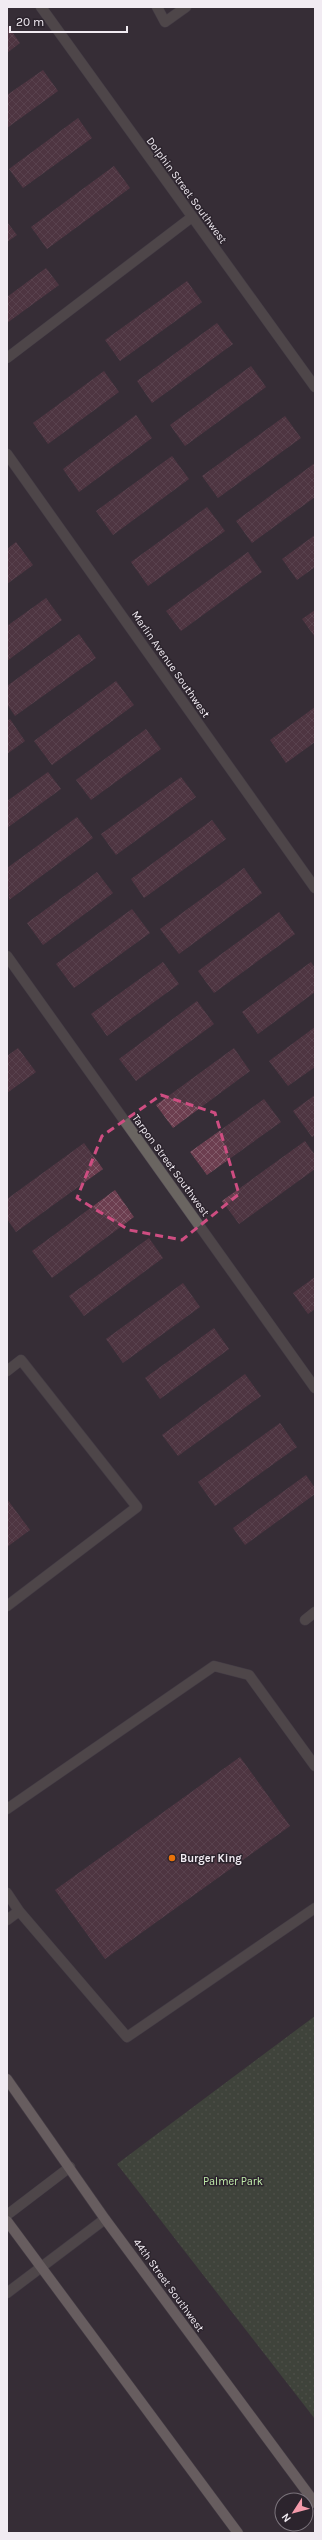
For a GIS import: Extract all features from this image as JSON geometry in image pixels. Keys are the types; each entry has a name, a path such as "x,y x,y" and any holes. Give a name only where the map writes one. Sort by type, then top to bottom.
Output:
{"main road":[{"name":"44th Street Southwest","path":"7,2079 105,2219 315,2503"},
{"path":"7,2221 238,2533"}],"street":[{"name":"Dolphin Street Southwest","path":"41,7 315,387"},
{"path":"157,7 165,22 186,7"},
{"path":"7,358 192,217"},
{"name":"Marlin Avenue Southwest","path":"7,454 315,888"},
{"name":"Tarpon Street Southwest","path":"7,956 315,1388"},
{"path":"7,1371 21,1360 137,1507 7,1606"},
{"path":"305,1620 315,1612"},
{"path":"7,1809 214,1666 249,1675 315,1766"},
{"path":"7,1892 19,1912 127,2037 315,1908"},
{"path":"7,1920 19,1912"},
{"path":"7,2215 70,2167"},
{"path":"7,2293 105,2219"}],"highlighted area":[{"path":"161,1095 215,1113 239,1194 182,1240 129,1230 77,1198 102,1136"}],"green space":[{"name":"Palmer Park","path":"315,2016 315,2419 117,2164"}],"building":[{"path":"7,25 20,43 7,53"},
{"path":"43,70 58,91 7,128 7,95"},
{"path":"78,118 92,138 23,188 9,169"},
{"path":"114,166 130,188 47,249 31,227"},
{"path":"7,222 17,235 7,242"},
{"path":"46,268 59,285 7,323 7,297"},
{"path":"187,281 202,302 120,361 105,340"},
{"path":"217,323 233,344 152,403 137,381"},
{"path":"251,366 266,387 185,446 170,425"},
{"path":"104,371 119,392 48,444 33,423"},
{"path":"136,415 152,438 79,492 63,469"},
{"path":"285,416 301,438 218,498 202,476"},
{"path":"172,456 189,479 113,535 96,511"},
{"path":"315,463 315,497 252,543 236,521"},
{"path":"207,507 225,531 148,586 131,562"},
{"path":"315,535 315,567 297,580 282,559"},
{"path":"16,542 33,565 7,584 7,549"},
{"path":"248,552 262,572 181,631 166,611"},
{"path":"46,598 62,620 7,661 7,626"},
{"path":"315,610 315,637 302,619"},
{"path":"79,634 96,658 15,716 7,704 7,686"},
{"path":"116,681 134,705 52,765 34,741"},
{"path":"315,707 315,742 286,763 270,740"},
{"path":"10,719 25,741 7,754 7,721"},
{"path":"146,729 161,749 91,800 76,780"},
{"path":"48,772 61,789 7,828 7,801"},
{"path":"181,777 196,797 116,855 101,834"},
{"path":"77,817 93,838 9,900 7,868"},
{"path":"212,820 226,839 144,898 131,879"},
{"path":"244,868 262,893 179,954 160,929"},
{"path":"97,872 113,893 43,945 27,923"},
{"path":"132,909 150,933 74,988 56,964"},
{"path":"279,912 295,934 214,993 198,971"},
{"path":"163,962 179,984 107,1036 91,1014"},
{"path":"311,962 315,968 315,992 258,1034 242,1012"},
{"path":"197,1001 214,1024 136,1081 119,1059"},
{"path":"315,1027 315,1067 288,1086 269,1061"},
{"path":"18,1048 36,1072 7,1093 7,1056"},
{"path":"234,1048 250,1071 173,1128 156,1105"},
{"path":"315,1095 315,1135 312,1137 293,1111"},
{"path":"264,1099 281,1122 207,1175 190,1152"},
{"path":"305,1141 315,1155 315,1169 239,1224 222,1201"},
{"path":"84,1143 103,1169 16,1232 7,1219 7,1199"},
{"path":"115,1190 134,1217 52,1278 32,1251"},
{"path":"149,1238 163,1258 84,1316 69,1296"},
{"path":"315,1277 315,1309 308,1314 293,1293"},
{"path":"183,1283 200,1307 123,1363 106,1339"},
{"path":"214,1328 229,1349 160,1399 145,1378"},
{"path":"245,1374 261,1396 178,1456 162,1435"},
{"path":"280,1423 297,1447 215,1506 198,1482"},
{"path":"306,1475 315,1488 315,1494 245,1545 233,1528"},
{"path":"7,1499 30,1530 7,1547"},
{"name":"Burger King","path":"240,1757 290,1826 105,1959 55,1890"}],"place":[{"name":"Burger King","path":"172,1858"}]}
